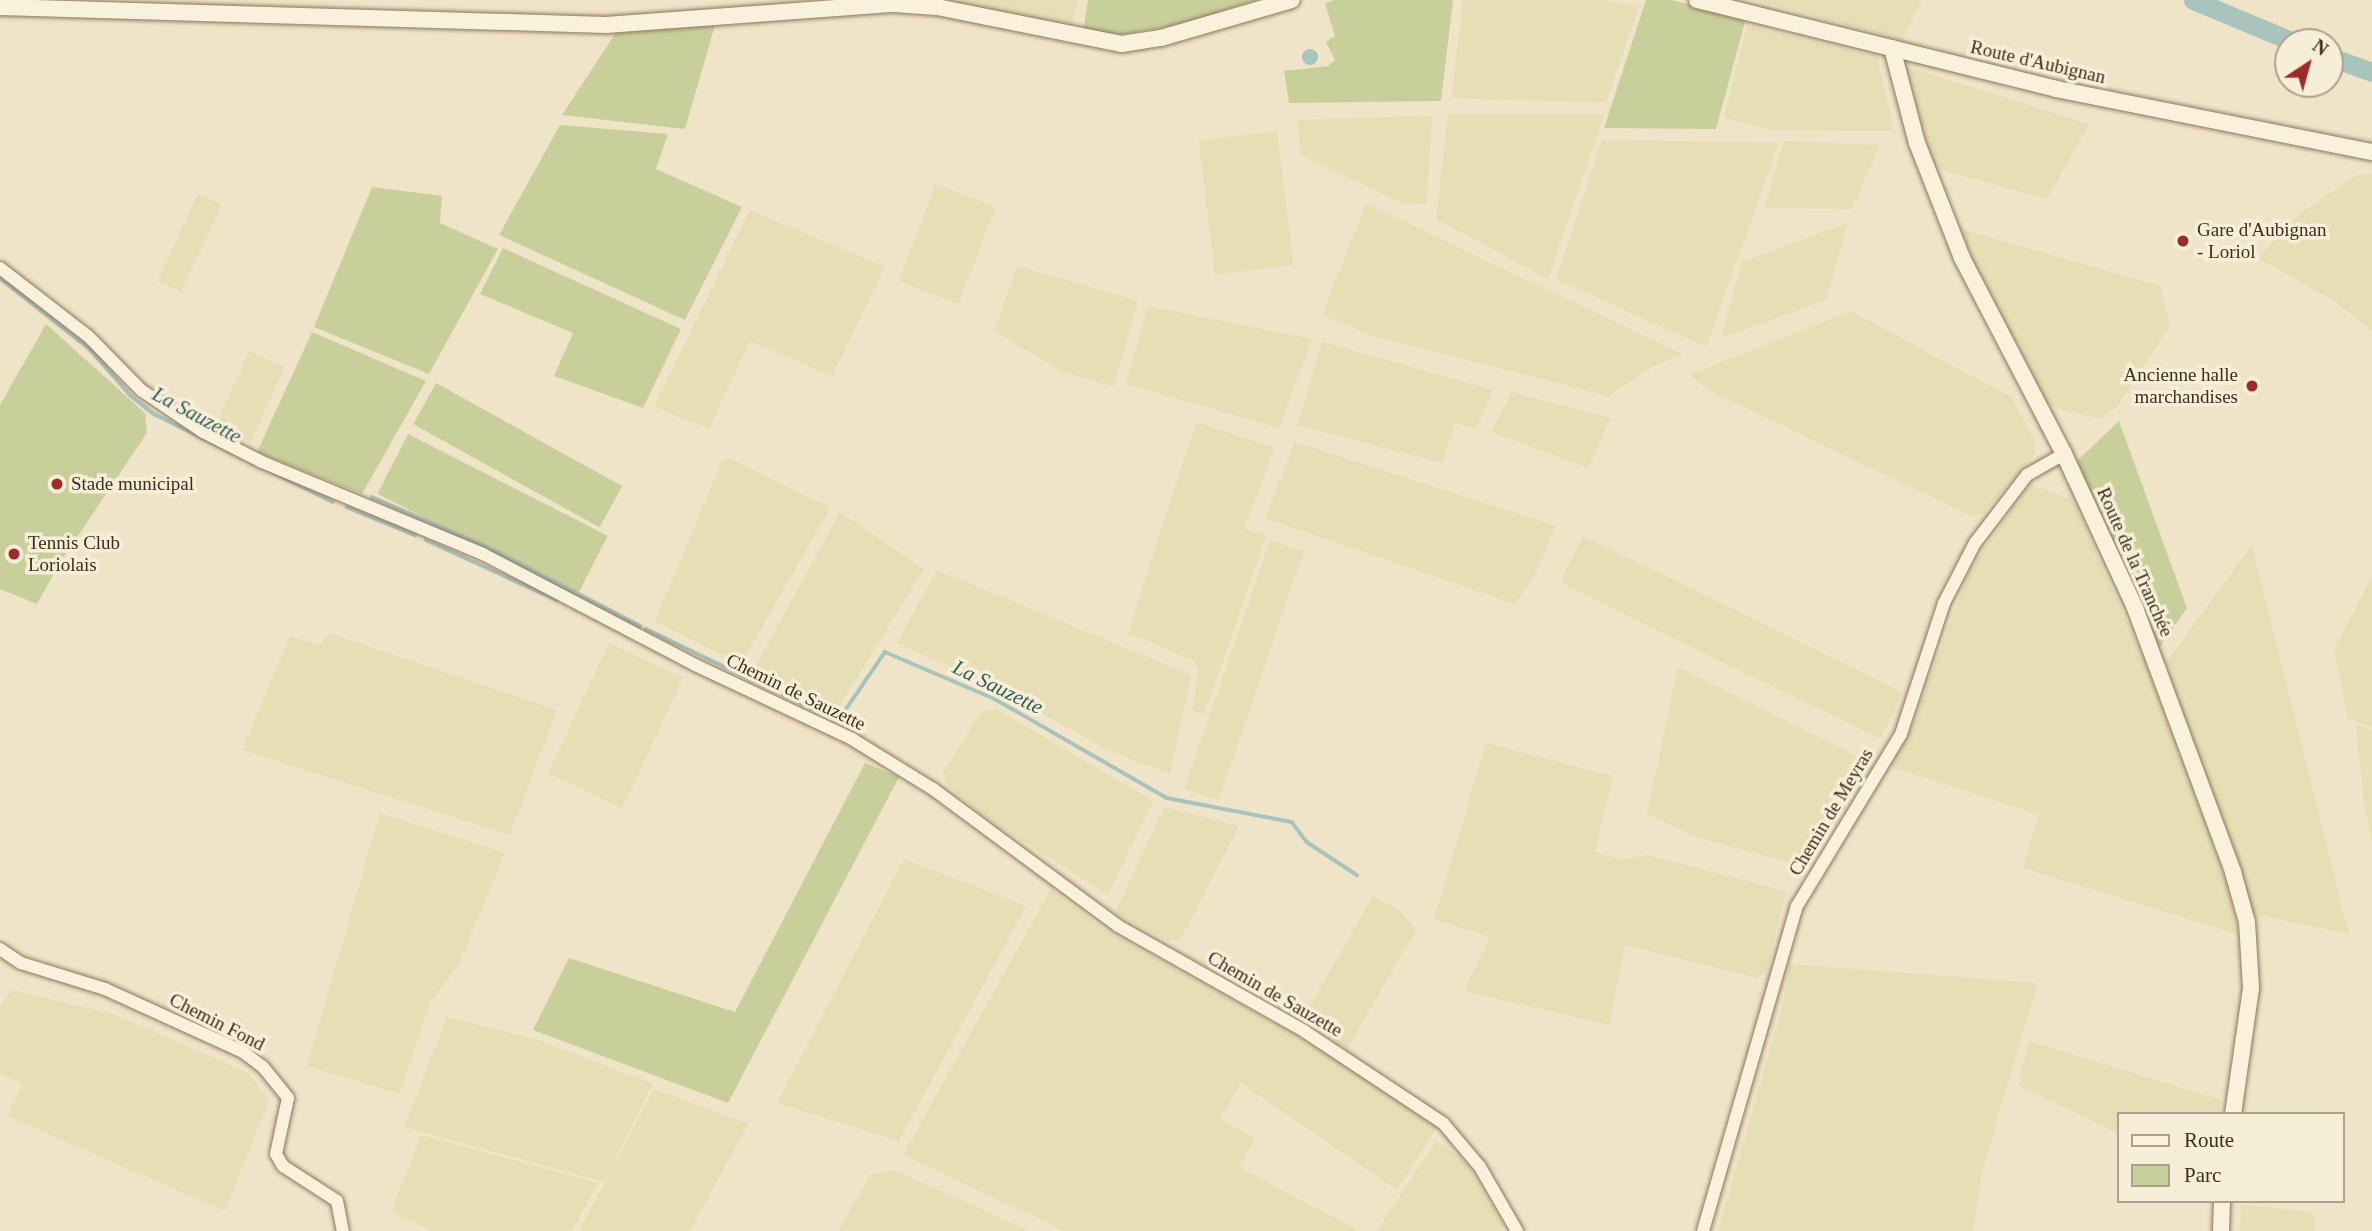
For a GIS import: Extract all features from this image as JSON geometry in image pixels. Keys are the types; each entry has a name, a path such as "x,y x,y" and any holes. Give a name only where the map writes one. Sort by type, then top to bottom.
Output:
{"street":[{"path":"0,7 606,25 894,4 947,8 1122,44 1161,38 1292,0"},
{"name":"Route d'Aubignan","path":"1697,0 2056,89 2372,152"},
{"name":"Route de la Tranchée","path":"1892,48 1917,143 1962,258 2064,454 2140,620 2247,922 2249,1025 2233,1112"},
{"name":"Chemin de Sauzette","path":"0,268 88,336 141,390 203,432 262,462 506,565 695,666 843,734 933,789 1118,926 1304,1031 1443,1123 1480,1167 1517,1231"},
{"name":"Chemin de Meyras","path":"1703,1231 1797,906 1901,734 1944,603 1975,543 2027,475 2064,454"},
{"name":"Chemin Fond","path":"0,950 21,963 105,989 243,1052 263,1067 288,1098 276,1154 283,1166 337,1201 343,1231"},
{"path":"2221,1231 2222,1203"}],"shaded area":[{"path":"934,0 1078,0 1071,30"},
{"path":"1463,0 1602,0 1639,6 1606,103 1451,98"},
{"path":"1754,0 1922,0 1902,40"},
{"path":"1747,26 1877,56 1894,131 1769,130 1724,117"},
{"path":"1904,66 2089,124 2047,199 1935,168"},
{"path":"1448,114 1605,114 1548,279 1436,219"},
{"path":"1432,116 1427,203 1403,204 1301,155 1297,120"},
{"path":"1277,131 1293,265 1215,275 1199,141"},
{"path":"1602,140 1779,143 1706,347 1556,279"},
{"path":"1783,141 1880,145 1852,209 1765,208"},
{"path":"2372,174 2372,331 2336,302 2258,258 2301,213 2357,175"},
{"path":"936,184 996,207 958,304 899,281"},
{"path":"198,194 222,205 181,292 157,281"},
{"path":"1366,204 1683,354 1654,366 1608,396 1369,335 1322,314"},
{"path":"750,210 885,267 832,376 750,341 709,429 654,407"},
{"path":"1848,223 1826,300 1721,338 1742,262"},
{"path":"1961,229 2160,286 2170,326 2117,407 2100,419 2045,405 1986,292"},
{"path":"1018,266 1138,301 1114,387 1061,371 994,331"},
{"path":"1148,306 1312,339 1279,428 1126,384"},
{"path":"1851,311 2011,397 2036,443 2034,455 1983,514 1973,517 1706,389 1690,375"},
{"path":"1322,342 1493,390 1476,429 1456,423 1442,463 1297,425"},
{"path":"249,351 285,367 251,442 216,426"},
{"path":"1512,392 1611,418 1588,468 1491,432"},
{"path":"1196,422 1275,448 1244,529 1267,535 1204,715 1192,710 1199,670 1193,660 1128,633"},
{"path":"1295,442 1556,526 1535,575 1515,604 1265,518"},
{"path":"730,458 827,506 828,512 741,664 655,621 722,461"},
{"path":"2029,484 2073,500 2149,670 2224,875 2240,935 2023,868 2039,815 1889,766 1909,734 1969,572"},
{"path":"840,512 924,569 837,710 752,673"},
{"path":"1583,536 1903,692 1880,739 1560,583"},
{"path":"1270,540 1304,552 1218,800 1184,789"},
{"path":"2252,545 2349,934 2253,914 2165,664"},
{"path":"937,570 1191,675 1170,774 1107,750 994,686 897,643"},
{"path":"2372,577 2372,727 2348,719 2334,649"},
{"path":"329,633 557,710 510,835 242,750 290,636 320,645"},
{"path":"609,643 683,678 622,808 548,774"},
{"path":"1678,667 1873,764 1808,867 1699,838 1647,814"},
{"path":"996,709 1153,801 1108,895 984,816 947,785 943,773 981,712"},
{"path":"2356,724 2372,730 2372,843 2364,804"},
{"path":"1486,743 1613,776 1595,852 1621,860 1647,855 1786,891 1767,971 1757,978 1625,945 1609,1025 1464,991 1490,937 1434,919"},
{"path":"1164,807 1239,826 1181,939 1169,941 1115,913"},
{"path":"380,813 505,853 459,964 431,1001 400,1094 307,1066"},
{"path":"904,859 1026,906 899,1141 777,1103"},
{"path":"1051,889 1104,930 1292,1033 1438,1125 1397,1190 1241,1083 1220,1119 1255,1138 1239,1167 1359,1231 1065,1231 903,1155"},
{"path":"1373,896 1401,911 1416,930 1347,1049 1303,1018"},
{"path":"1789,964 2038,983 1982,1171 1973,1231 1718,1231 1783,1004"},
{"path":"12,990 113,1014 248,1073 269,1101 225,1211 7,1116 23,1085 0,1073 0,1006"},
{"path":"447,1017 538,1040 653,1084 604,1182 404,1127"},
{"path":"2029,1041 2221,1100 2219,1112 2116,1112 2116,1133 2018,1085"},
{"path":"654,1089 748,1124 690,1231 579,1231"},
{"path":"421,1135 598,1183 572,1231 433,1231 391,1212"},
{"path":"1436,1141 1464,1159 1504,1225 1500,1231 1377,1231"},
{"path":"895,1170 1029,1231 838,1231 871,1174"},
{"path":"2241,1205 2313,1212 2316,1231 2240,1231"}],"green space":[{"path":"1088,0 1256,0 1181,24 1125,34 1083,33"},
{"path":"1334,0 1453,0 1441,101 1289,103 1284,71 1328,66 1335,60 1326,42 1335,36 1325,3"},
{"path":"1646,0 1671,0 1746,18 1716,129 1604,128"},
{"path":"715,25 685,129 562,115 617,31"},
{"path":"560,125 668,134 656,169 742,207 685,320 499,235"},
{"path":"372,187 442,196 440,223 498,249 429,374 314,327"},
{"path":"503,248 681,329 643,408 554,376 573,333 480,294"},
{"name":"Stade municipal","path":"46,324 145,413 147,433 55,570 18,547 55,572 37,604 0,589 0,405"},
{"path":"312,332 426,381 362,494 257,452"},
{"path":"436,383 622,486 600,527 413,424"},
{"path":"2119,421 2187,608 2157,651 2077,461"},
{"path":"408,434 608,536 577,595 378,494"},
{"path":"865,763 899,777 728,1103 533,1030 569,958 735,1012"}],"water":[{"path":"1310,49 1318,57 1310,65 1302,57"}],"waterway":[{"path":"2193,0 2274,34"},
{"path":"2344,62 2372,72"},
{"name":"La Sauzette","path":"0,278 90,349 131,396 154,414 333,502"},
{"path":"372,497 494,550 640,626"},
{"name":"La Sauzette","path":"347,507 415,535"},
{"name":"La Sauzette","path":"426,540 557,600"},
{"name":"La Sauzette","path":"646,629 838,721 885,652 995,699 1167,798 1292,822 1307,842 1357,875"}],"place":[{"name":"Gare d'Aubignan - Loriol","path":"2183,241"},
{"name":"Ancienne halle marchandises","path":"2252,386"},
{"name":"Stade municipal","path":"57,484"},
{"name":"Tennis Club Loriolais","path":"14,554"}]}
